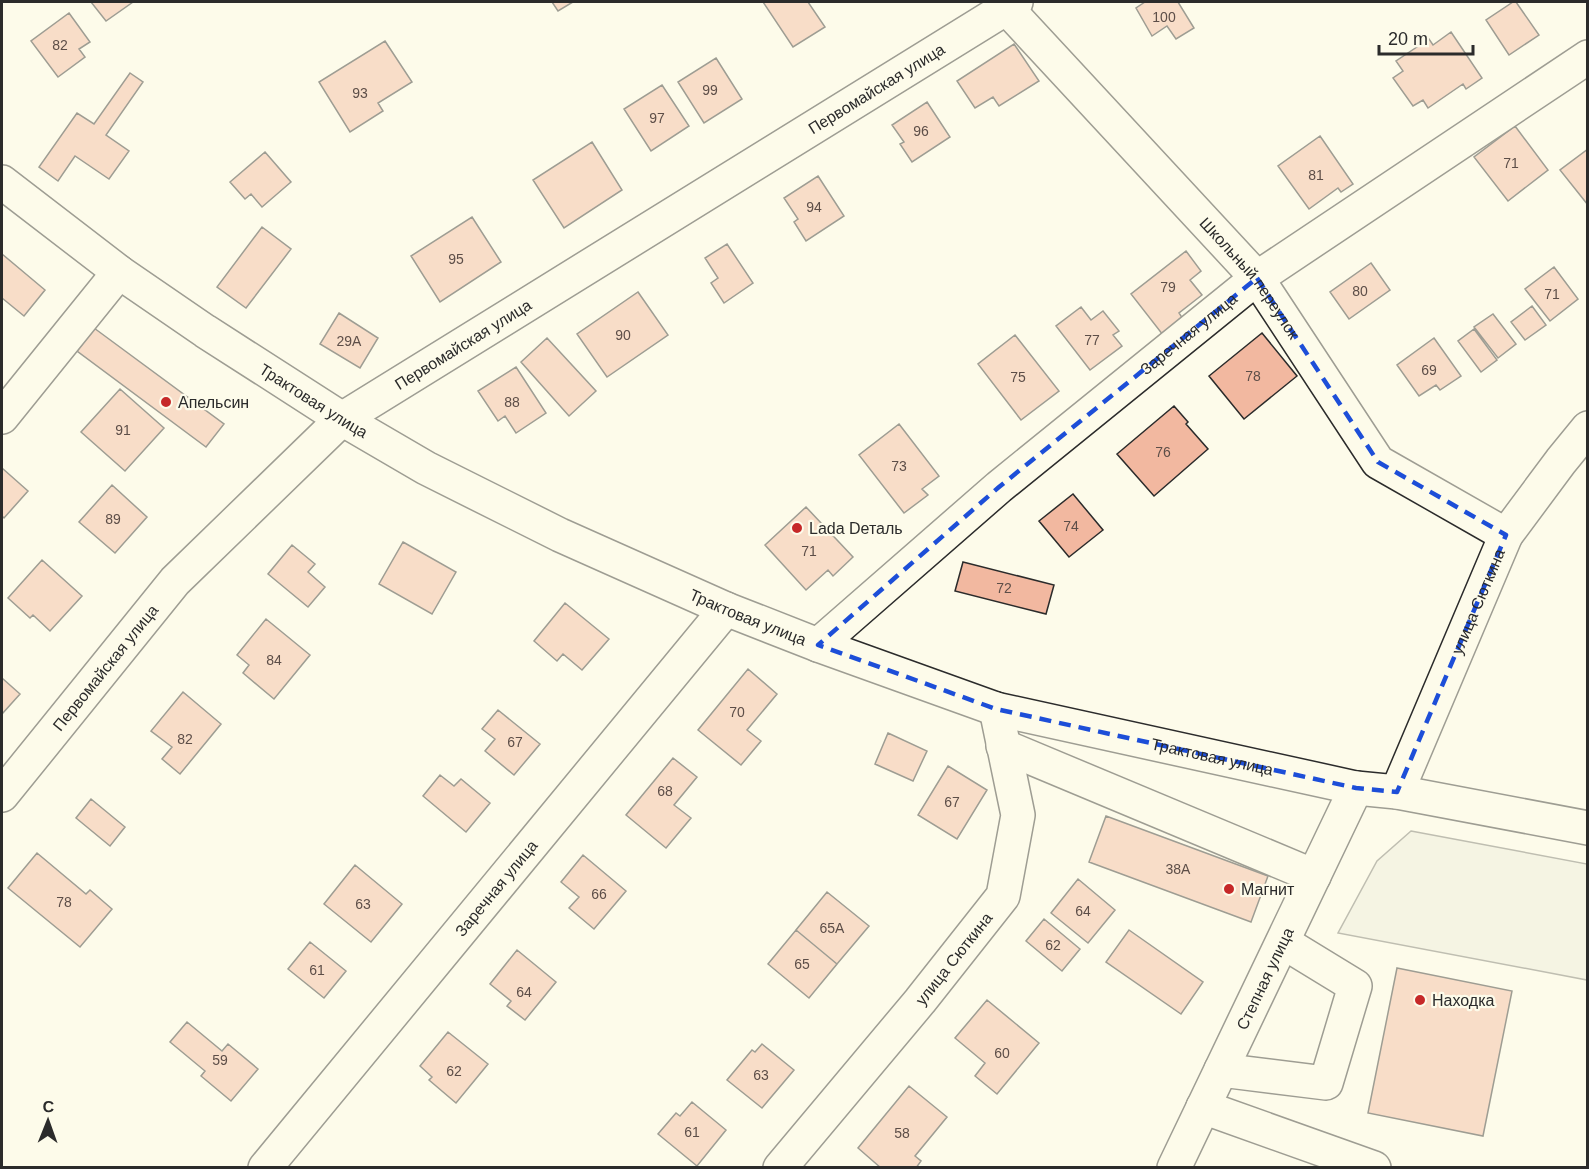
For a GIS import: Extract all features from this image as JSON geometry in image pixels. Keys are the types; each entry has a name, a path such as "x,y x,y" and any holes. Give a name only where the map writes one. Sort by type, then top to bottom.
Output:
{"street":[{"name":"Школьный переулок","path":"1008,4 1257,278 1378,462 1506,535"},
{"name":"Первомайская улица","path":"2,795 175,581 342,419 1008,4"},
{"name":"Заречная улица","path":"818,645 999,487 1257,278 1587,57"},
{"name":"Трактовая улица","path":"2,182 119,272 342,419 426,468 549,530 726,609 818,645 996,709 1356,789 1397,792 1587,828"},
{"path":"2,417 119,272"},
{"name":"улица Сюткина","path":"1397,792 1506,535 1587,428"},
{"name":"Заречная улица","path":"265,1167 726,609"},
{"name":"улица Сюткина","path":"780,1167 920,1001 1003,896 1018,814 996,709"},
{"path":"1003,746 1314,876"},
{"name":"Степная улица","path":"1174,1167 1356,789"},
{"path":"1221,1070 1326,1083 1355,986 1282,942"},
{"path":"1203,1107 1374,1167"}],"highlighted area":[{"path":"1257,278 1378,462 1506,535 1397,792 1356,788 996,709 818,645 999,487"}],"shaded area":[{"path":"1411,831 1587,864 1587,980 1338,933 1377,861"}],"building":[{"path":"91,2 133,2 106,21"},
{"path":"552,2 573,2 558,11"},
{"path":"763,2 808,2 825,27 793,47"},
{"path":"1145,2 1178,2 1194,28 1176,39 1167,26 1152,36 1136,8"},
{"path":"1516,2 1539,35 1509,55 1486,20"},
{"path":"69,13 90,42 79,49 85,57 58,77 31,41"},
{"path":"1451,32 1482,78 1466,89 1463,84 1428,108 1423,100 1413,106 1393,78 1403,71 1396,61 1429,39 1433,45"},
{"path":"385,41 412,82 378,103 383,111 350,132 319,82"},
{"path":"1014,44 1039,81 999,106 993,97 975,108 957,81"},
{"path":"716,58 742,99 704,123 678,82"},
{"path":"130,73 143,82 106,135 129,151 109,179 75,156 58,181 39,167 77,113 94,124"},
{"path":"662,85 689,126 651,151 624,109"},
{"path":"927,102 950,137 912,162 900,144 904,142 892,125"},
{"path":"1515,126 1548,170 1508,201 1474,157"},
{"path":"1320,136 1353,184 1341,192 1338,188 1309,209 1278,166"},
{"path":"592,142 622,190 564,228 533,180"},
{"path":"1588,149 1588,205 1560,170"},
{"path":"265,152 291,182 262,207 251,194 245,199 230,182"},
{"path":"818,176 844,216 806,241 794,222 798,219 784,198"},
{"path":"472,217 501,262 440,302 411,256"},
{"path":"262,227 291,249 246,308 217,287"},
{"path":"727,244 753,283 724,303 711,283 718,278 705,258"},
{"path":"1186,251 1201,271 1190,280 1202,295 1179,313 1183,319 1163,335 1131,294"},
{"path":"2,254 45,290 24,316 2,298"},
{"path":"1371,263 1390,290 1349,319 1330,292"},
{"path":"1554,267 1578,299 1550,321 1525,289"},
{"path":"638,292 668,335 607,377 577,334"},
{"path":"1532,306 1546,325 1525,340 1511,322"},
{"path":"1081,307 1091,320 1103,311 1119,331 1113,335 1122,346 1090,370 1056,326"},
{"path":"339,313 378,338 360,368 320,344"},
{"path":"1493,314 1516,344 1498,358 1474,327"},
{"path":"94,328 224,424 206,447 77,351"},
{"path":"1474,329 1497,360 1481,372 1458,341"},
{"path":"1262,333 1297,376 1244,419 1209,376"},
{"path":"1015,335 1059,391 1021,420 978,364"},
{"path":"547,338 596,391 569,416 521,362"},
{"path":"1434,338 1461,376 1440,390 1436,385 1419,396 1397,365"},
{"path":"516,367 546,413 516,433 505,416 498,421 478,391"},
{"path":"120,389 164,428 125,471 81,432"},
{"path":"1174,406 1208,449 1154,496 1117,454"},
{"path":"899,424 939,476 922,489 928,495 904,513 859,455"},
{"path":"2,468 28,491 4,518 2,516"},
{"path":"112,485 147,517 115,553 79,522"},
{"path":"1073,494 1103,530 1069,557 1039,521"},
{"path":"806,507 853,557 833,576 828,570 806,590 765,545"},
{"path":"403,542 456,572 432,614 379,584"},
{"path":"292,545 315,564 308,572 325,587 308,607 268,574"},
{"path":"42,560 82,596 50,631 33,615 30,618 8,598"},
{"path":"963,562 1054,585 1046,614 955,591"},
{"path":"565,603 609,639 582,670 563,654 557,661 534,641"},
{"path":"266,619 310,655 274,699 243,673 249,665 237,655"},
{"path":"748,669 777,694 747,730 761,741 741,765 698,730"},
{"path":"2,678 20,694 2,714"},
{"path":"183,692 221,724 180,774 162,759 172,747 151,731"},
{"path":"498,710 540,744 514,775 485,751 495,739 482,729"},
{"path":"888,733 927,751 913,781 875,764"},
{"path":"673,758 697,777 674,805 691,818 666,848 626,815"},
{"path":"948,766 987,790 957,839 918,815"},
{"path":"440,775 454,786 461,779 490,803 466,832 423,796"},
{"path":"91,799 125,827 110,846 76,818"},
{"path":"1106,816 1268,876 1251,922 1089,862"},
{"path":"37,853 86,894 90,890 112,909 80,947 8,888"},
{"path":"583,855 626,891 594,929 569,908 579,897 561,882"},
{"path":"355,865 402,904 371,942 324,904"},
{"path":"1078,879 1115,910 1088,943 1051,913"},
{"path":"827,892 869,926 837,964 796,930"},
{"path":"1044,919 1080,949 1062,971 1026,941"},
{"path":"796,930 837,964 809,998 768,964"},
{"path":"1129,930 1203,982 1181,1014 1106,962"},
{"path":"310,942 346,971 324,998 288,969"},
{"path":"517,950 556,982 525,1020 507,1006 511,1001 490,984"},
{"path":"1397,968 1512,991 1483,1136 1368,1113"},
{"path":"987,1000 1039,1043 997,1094 975,1076 985,1063 955,1038"},
{"path":"187,1022 222,1051 228,1044 258,1069 231,1101 201,1076 205,1071 170,1042"},
{"path":"448,1032 488,1064 456,1103 429,1080 432,1077 420,1066"},
{"path":"762,1044 794,1070 762,1108 727,1080 752,1050 755,1052"},
{"path":"909,1086 947,1117 915,1156 921,1161 916,1168 881,1168 858,1148"},
{"path":"692,1102 726,1130 697,1166 658,1134 676,1113 680,1116"}],"place":[{"name":"Апельсин","path":"166,402"},
{"name":"Lada Dеталь","path":"797,528"},
{"name":"Магнит","path":"1229,889"},
{"name":"Находка","path":"1420,1000"}]}
